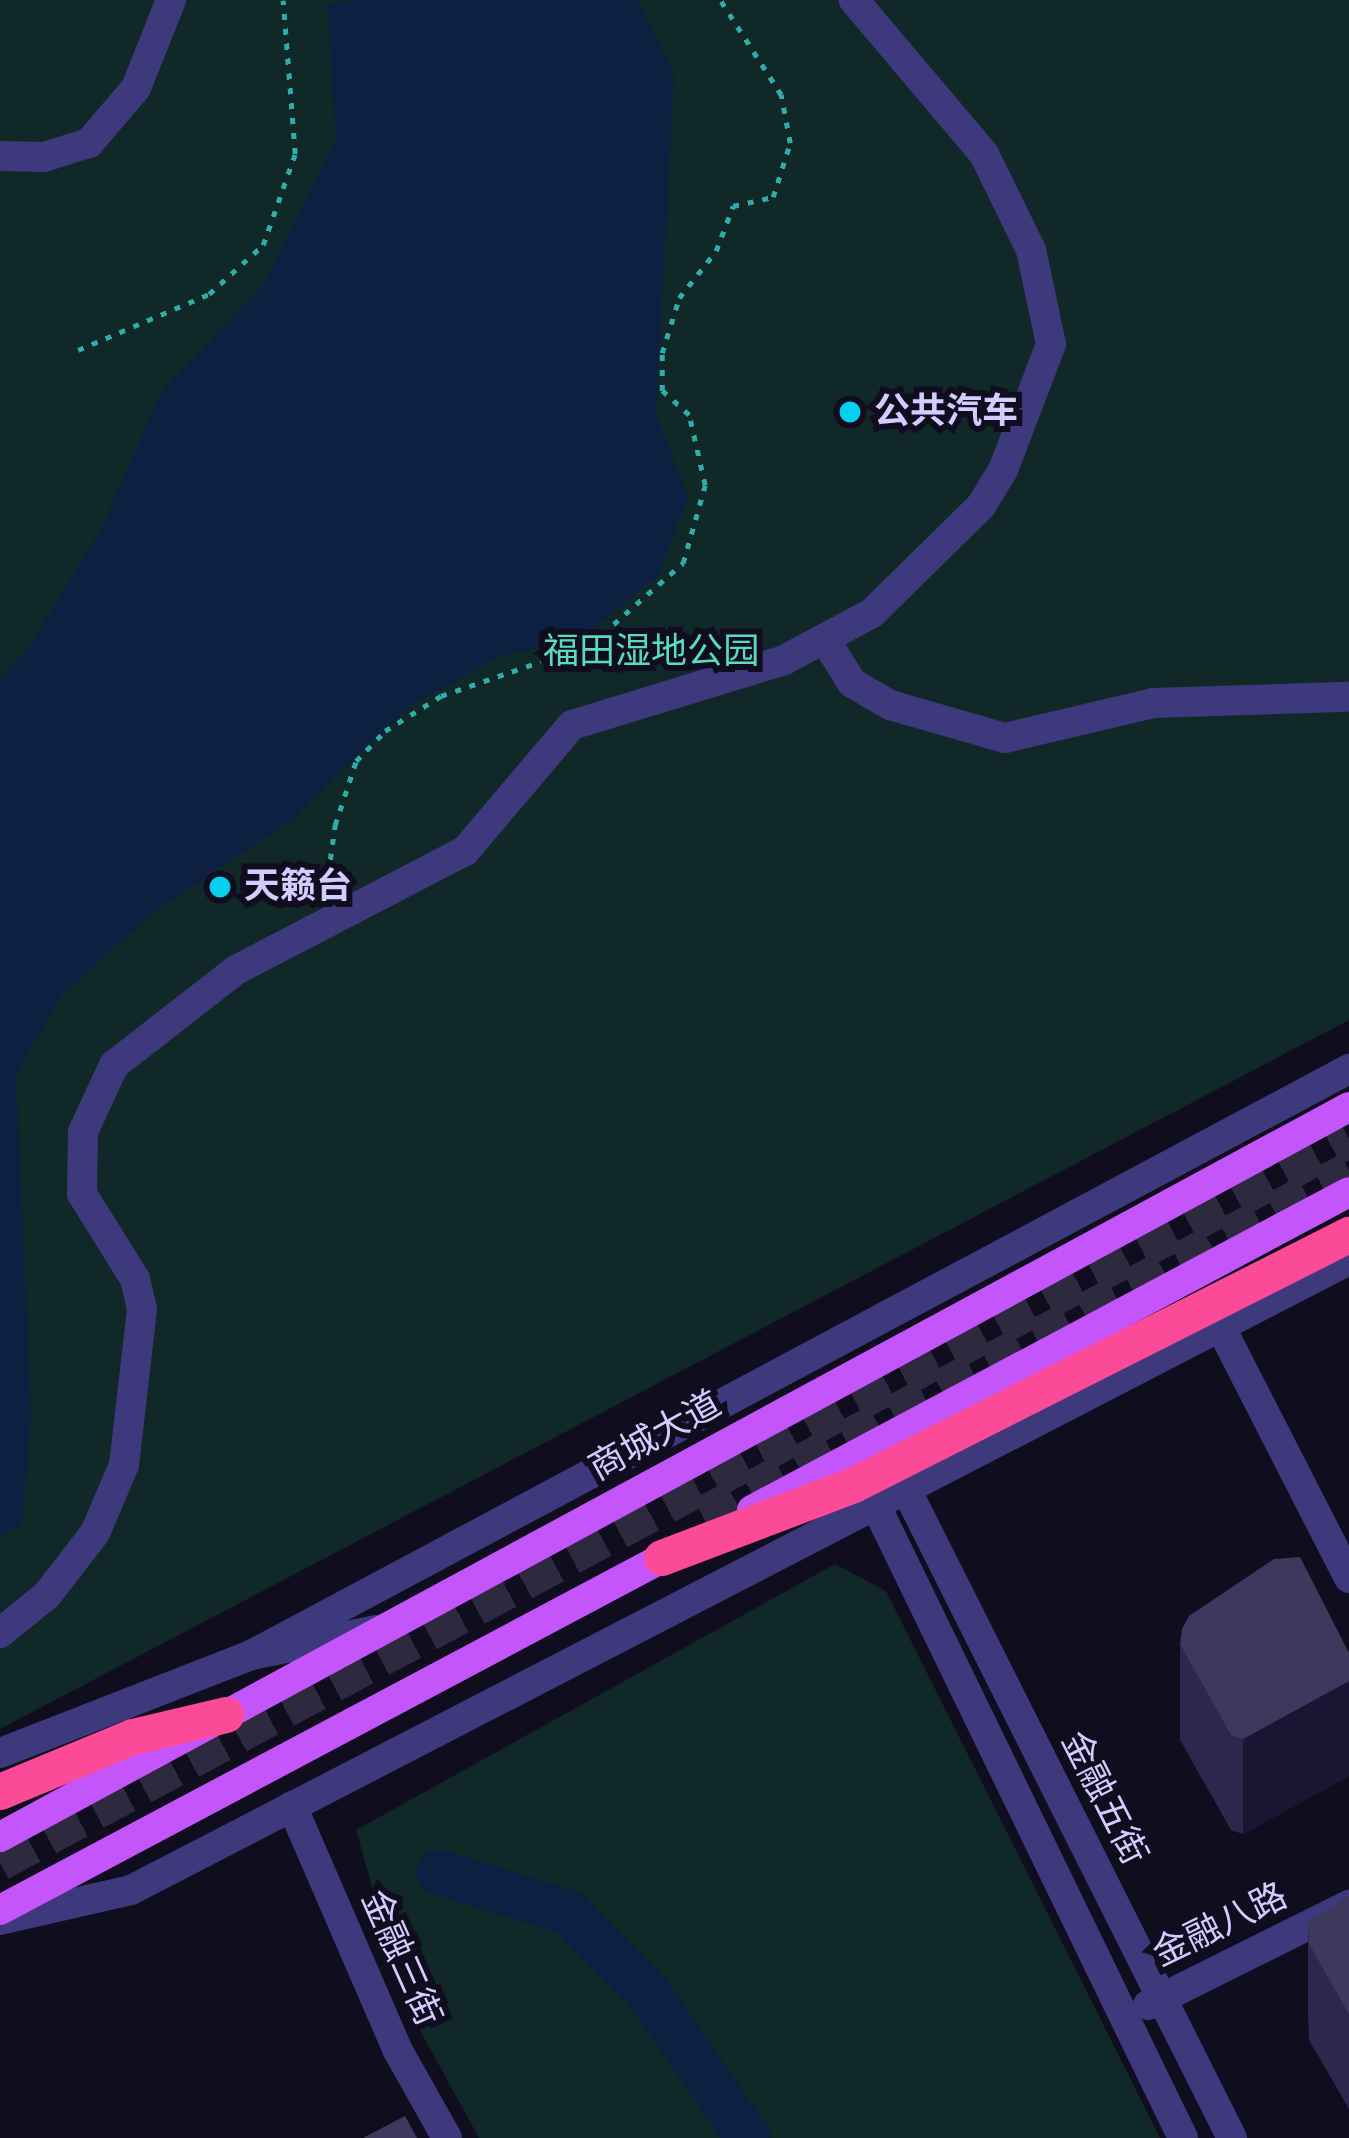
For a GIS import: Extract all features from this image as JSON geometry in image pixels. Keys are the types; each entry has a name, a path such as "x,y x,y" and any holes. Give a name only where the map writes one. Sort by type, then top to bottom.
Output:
{"highway":[{"path":"662,1558 854,1485 1349,1235"},
{"path":"0,1792 134,1737 226,1715"}],"main road":[{"name":"商城大道","path":"0,1837 1349,1107"},
{"path":"0,1910 1349,1192"}],"street":[{"path":"0,155 44,157 89,143 136,88 171,0"},
{"path":"0,1633 47,1595 95,1533 115,1498 130,1431 128,1384 142,1310 135,1279 82,1194 83,1132 133,1043 236,970 465,851 572,725 826,641 872,613 981,506 1051,344 1031,250 997,173 854,0"},
{"path":"826,641 852,683 890,705 1005,738 1153,703 1349,697"},
{"path":"0,1753 251,1655 1349,1070"},
{"path":"0,1920 131,1890 807,1535 908,1493 1349,1260"},
{"path":"1220,1327 1349,1578"},
{"name":"金融五街","path":"908,1493 1232,2138"},
{"name":"金融五街","path":"877,1508 1183,2138"},
{"path":"251,1655 387,1628"},
{"name":"金融三街","path":"292,1806 398,2049 447,2138"},
{"name":"金融八路","path":"1127,2018 1349,1905"}],"path":[{"path":"78,350 209,295 262,245 295,154 283,0"},
{"path":"321,925 335,825 356,761 385,731 441,696 591,644 658,590 696,534 706,485 689,415 662,391 662,352 679,298 716,251 734,206 772,197 790,143 781,95 720,0"}],"green space":[{"name":"福田湿地公园","path":"0,0 1349,0 1349,1020 0,1729"},
{"path":"835,1564 886,1591 1160,2138 479,2138 406,2005 356,1830"}],"water":[{"path":"356,0 637,0 674,75 656,414 688,497 658,575 583,637 497,658 408,707 287,823 153,912 62,995 16,1074 31,1412 22,1524 0,1536 0,679 31,644 102,527 161,393 264,284 336,138 327,4"}],"building":[{"path":"1300,1557 1349,1653 1349,1681 1243,1739 1231,1735 1180,1644 1182,1629 1189,1616 1274,1559"},
{"path":"1349,1897 1349,2014 1309,1944 1308,1922"},
{"path":"405,2116 417,2138 363,2138"}],"waterway":[{"path":"439,1872 568,1912 649,1994 748,2138"}],"tunnel":[{"path":"0,1863 1349,1140"},
{"path":"702,1515 1349,1170"}],"place":[{"name":"公共汽车","path":"850,412"},
{"name":"天籁台","path":"220,887"}]}
